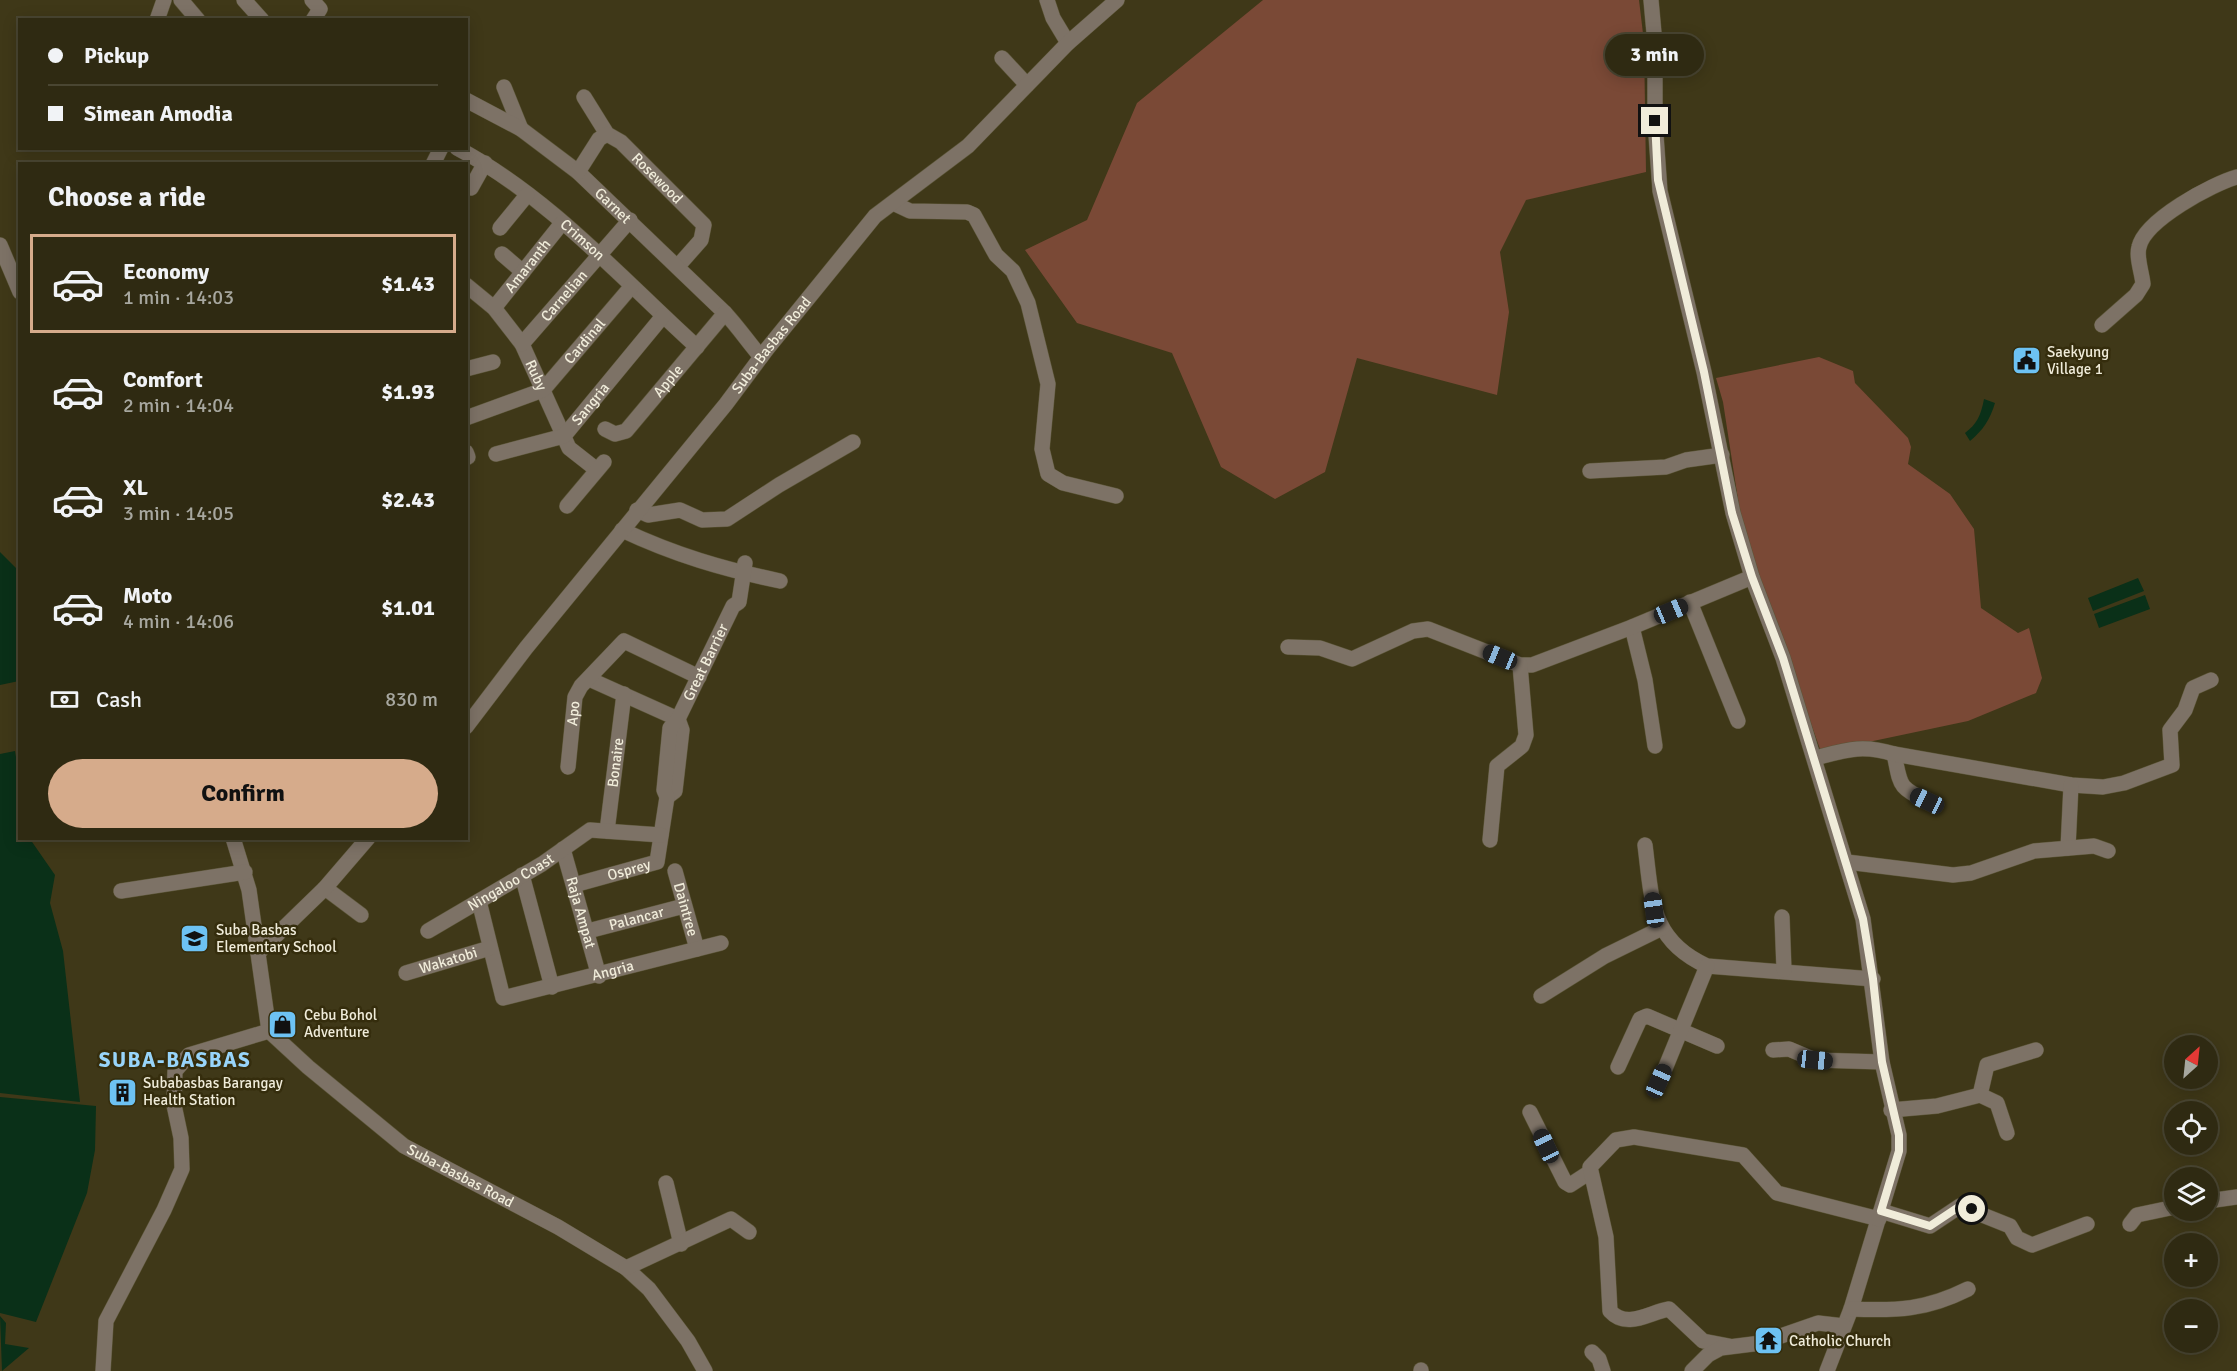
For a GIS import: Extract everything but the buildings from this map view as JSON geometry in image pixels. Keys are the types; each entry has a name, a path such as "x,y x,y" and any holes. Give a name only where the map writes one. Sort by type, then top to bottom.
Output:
{"street":[{"path":"158,18 164,0"},
{"path":"181,0 196,18"},
{"path":"244,0 260,18"},
{"path":"312,0 320,9 314,18"},
{"path":"1047,0 1053,18 1068,44"},
{"name":"Suba-Basbas Road","path":"471,709 726,404 764,353 875,216 968,146 1068,44 1117,0"},
{"path":"1651,0 1656,44 1655,121 1658,180 1722,454 1732,513 1752,577 1783,658 1863,919 1873,979 1882,1062 1891,1110 1899,1135 1899,1151 1880,1215 1851,1309 1827,1371"},
{"path":"1002,58 1027,85"},
{"path":"504,87 521,129"},
{"path":"578,172 599,139 607,134 584,97"},
{"name":"Garnet","path":"468,101 521,129 578,172 726,313 743,332 745,339 764,353"},
{"name":"Rosewood","path":"607,134 621,142 704,225 701,240 678,266"},
{"name":"Crimson","path":"461,150 485,163 562,224 697,347"},
{"path":"471,188 485,163"},
{"path":"2102,325 2136,295 2143,284 2138,248 2144,235 2167,213 2237,177"},
{"path":"500,228 527,195"},
{"path":"893,203 910,212 967,212 974,215 996,255 1014,271 1028,303 1048,384 1042,449 1048,474 1063,483 1116,496"},
{"name":"Carnelian","path":"522,344 630,220"},
{"name":"Amaranth","path":"494,308 562,224"},
{"path":"0,245 18,287"},
{"path":"502,254 523,272"},
{"name":"Cardinal","path":"468,417 543,390 631,286"},
{"name":"Ruby","path":"468,287 494,308 522,344 569,448 601,466 567,506"},
{"name":"Apple","path":"605,429 615,434 626,431 726,313"},
{"name":"Sangria","path":"496,454 564,435 663,316"},
{"path":"468,368 494,362"},
{"path":"629,520 680,510 702,520 727,519 779,485 853,442"},
{"path":"1590,471 1666,467 1686,460 1722,454"},
{"path":"629,520 664,550 743,574 782,576"},
{"name":"Great Barrier","path":"661,835 667,797 664,790 670,728 678,719 733,606 731,599 743,574"},
{"path":"1288,647 1320,648 1352,658 1413,631 1428,629 1520,665 1532,665 1632,627 1752,577"},
{"path":"1690,603 1738,721"},
{"path":"1632,627 1645,680 1655,746"},
{"name":"Apo","path":"567,767 574,697 624,641 699,677"},
{"path":"1490,840 1497,766 1522,746 1527,735 1520,665"},
{"path":"589,679 678,719"},
{"path":"1815,758 1854,748 1872,748 1894,754 2071,785 2103,787 2124,783 2172,765 2170,730 2185,710 2193,688 2211,680"},
{"name":"Bonaire","path":"607,831 624,694"},
{"path":"1894,754 1902,786 1927,801"},
{"path":"2068,848 2071,785"},
{"name":"Ningaloo Coast","path":"428,931 522,875 590,830 607,831"},
{"path":"607,831 661,835"},
{"name":"Osprey","path":"574,885 657,862 661,835"},
{"path":"104,1371 106,1321 164,1210 182,1169 181,1138 174,1105 175,1071 189,1055 269,1031 245,872 234,840"},
{"path":"258,953 325,888 366,840"},
{"path":"1645,845 1654,910 1662,928 1682,953 1707,966 1784,970 1873,979"},
{"path":"1847,862 1953,875 1971,873 2034,851 2094,846 2108,850"},
{"name":"Raja Ampat","path":"563,849 599,976"},
{"path":"121,891 245,872"},
{"name":"Daintree","path":"675,872 697,949"},
{"path":"522,875 552,987"},
{"path":"325,888 361,915"},
{"path":"479,901 490,948"},
{"name":"Palancar","path":"588,931 684,906"},
{"path":"1782,917 1784,970"},
{"path":"1541,996 1605,956 1662,928"},
{"name":"Angria","path":"490,948 504,998 599,976 721,943"},
{"name":"Wakatobi","path":"406,973 490,948"},
{"path":"1659,1081 1707,966"},
{"path":"1618,1067 1640,1019 1653,1017 1718,1046"},
{"name":"Suba-Basbas Road","path":"269,1031 308,1067 404,1146 558,1227 626,1268 648,1289 688,1341 705,1371"},
{"path":"1773,1050 1789,1049 1815,1060 1882,1062"},
{"path":"1980,1095 1987,1065 2036,1050"},
{"path":"1891,1110 1937,1106 1980,1095 1997,1103 2007,1133"},
{"path":"1530,1112 1565,1182 1570,1185 1590,1172"},
{"path":"1728,1346 1703,1341 1669,1310 1634,1320 1612,1313 1606,1237 1590,1172 1591,1163 1616,1140 1634,1137 1743,1155 1777,1193 1930,1226 1960,1206 2010,1227 2017,1238 2032,1245 2087,1224"},
{"path":"666,1183 681,1244"},
{"path":"2218,1200 2237,1197"},
{"path":"2130,1224 2137,1215 2164,1209"},
{"path":"626,1268 731,1219 749,1232"},
{"path":"1851,1309 1919,1308 1968,1289"},
{"path":"1692,1371 1715,1350 1728,1346 1770,1341 1818,1323 1845,1326"},
{"path":"1592,1352 1599,1359 1603,1371"}],"shaded area":[{"path":"1263,0 1639,0 1644,42 1646,172 1526,200 1500,252 1509,312 1497,395 1357,358 1325,472 1275,499 1221,467 1172,353 1077,323 1025,250 1087,220 1137,103"},
{"path":"1819,357 1853,371 1855,383 1908,438 1911,447 1908,464 1950,494 1974,529 1981,608 2018,633 2029,628 2042,678 2036,693 1968,721 1821,752 1743,532 1723,402 1716,378"},
{"path":"1984,399 1995,403 1993,409 1986,424 1970,441 1965,433 1978,419"},
{"path":"0,552 18,570 18,681 0,685"},
{"path":"2138,578 2144,591 2093,611 2088,598"},
{"path":"2145,595 2150,609 2099,628 2094,614"},
{"path":"15,751 18,770 18,840 31,840 55,875 50,903 63,951 80,1102 0,1093 0,754"},
{"path":"0,1097 96,1106 95,1150 87,1193 36,1322 0,1313"},
{"path":"0,1316 6,1323 5,1344 29,1348 2,1371"}],"place":[{"name":"Saekyung Village 1","path":"2026,361"},
{"name":"Suba Basbas Elementary School","path":"195,939"},
{"name":"Cebu Bohol Adventure","path":"283,1024"},
{"name":"Subabasbas Barangay Health Station","path":"122,1092"},
{"name":"Catholic Church","path":"1768,1341"}],"district":[{"name":"SUBA-BASBAS","path":"175,1060"}],"route":[{"path":"1655,121 1658,180 1704,372 1732,513 1752,577 1783,658 1863,919 1873,979 1882,1062 1891,1110 1899,1135 1899,1151 1881,1211 1930,1226 1960,1206 1972,1209"}]}
